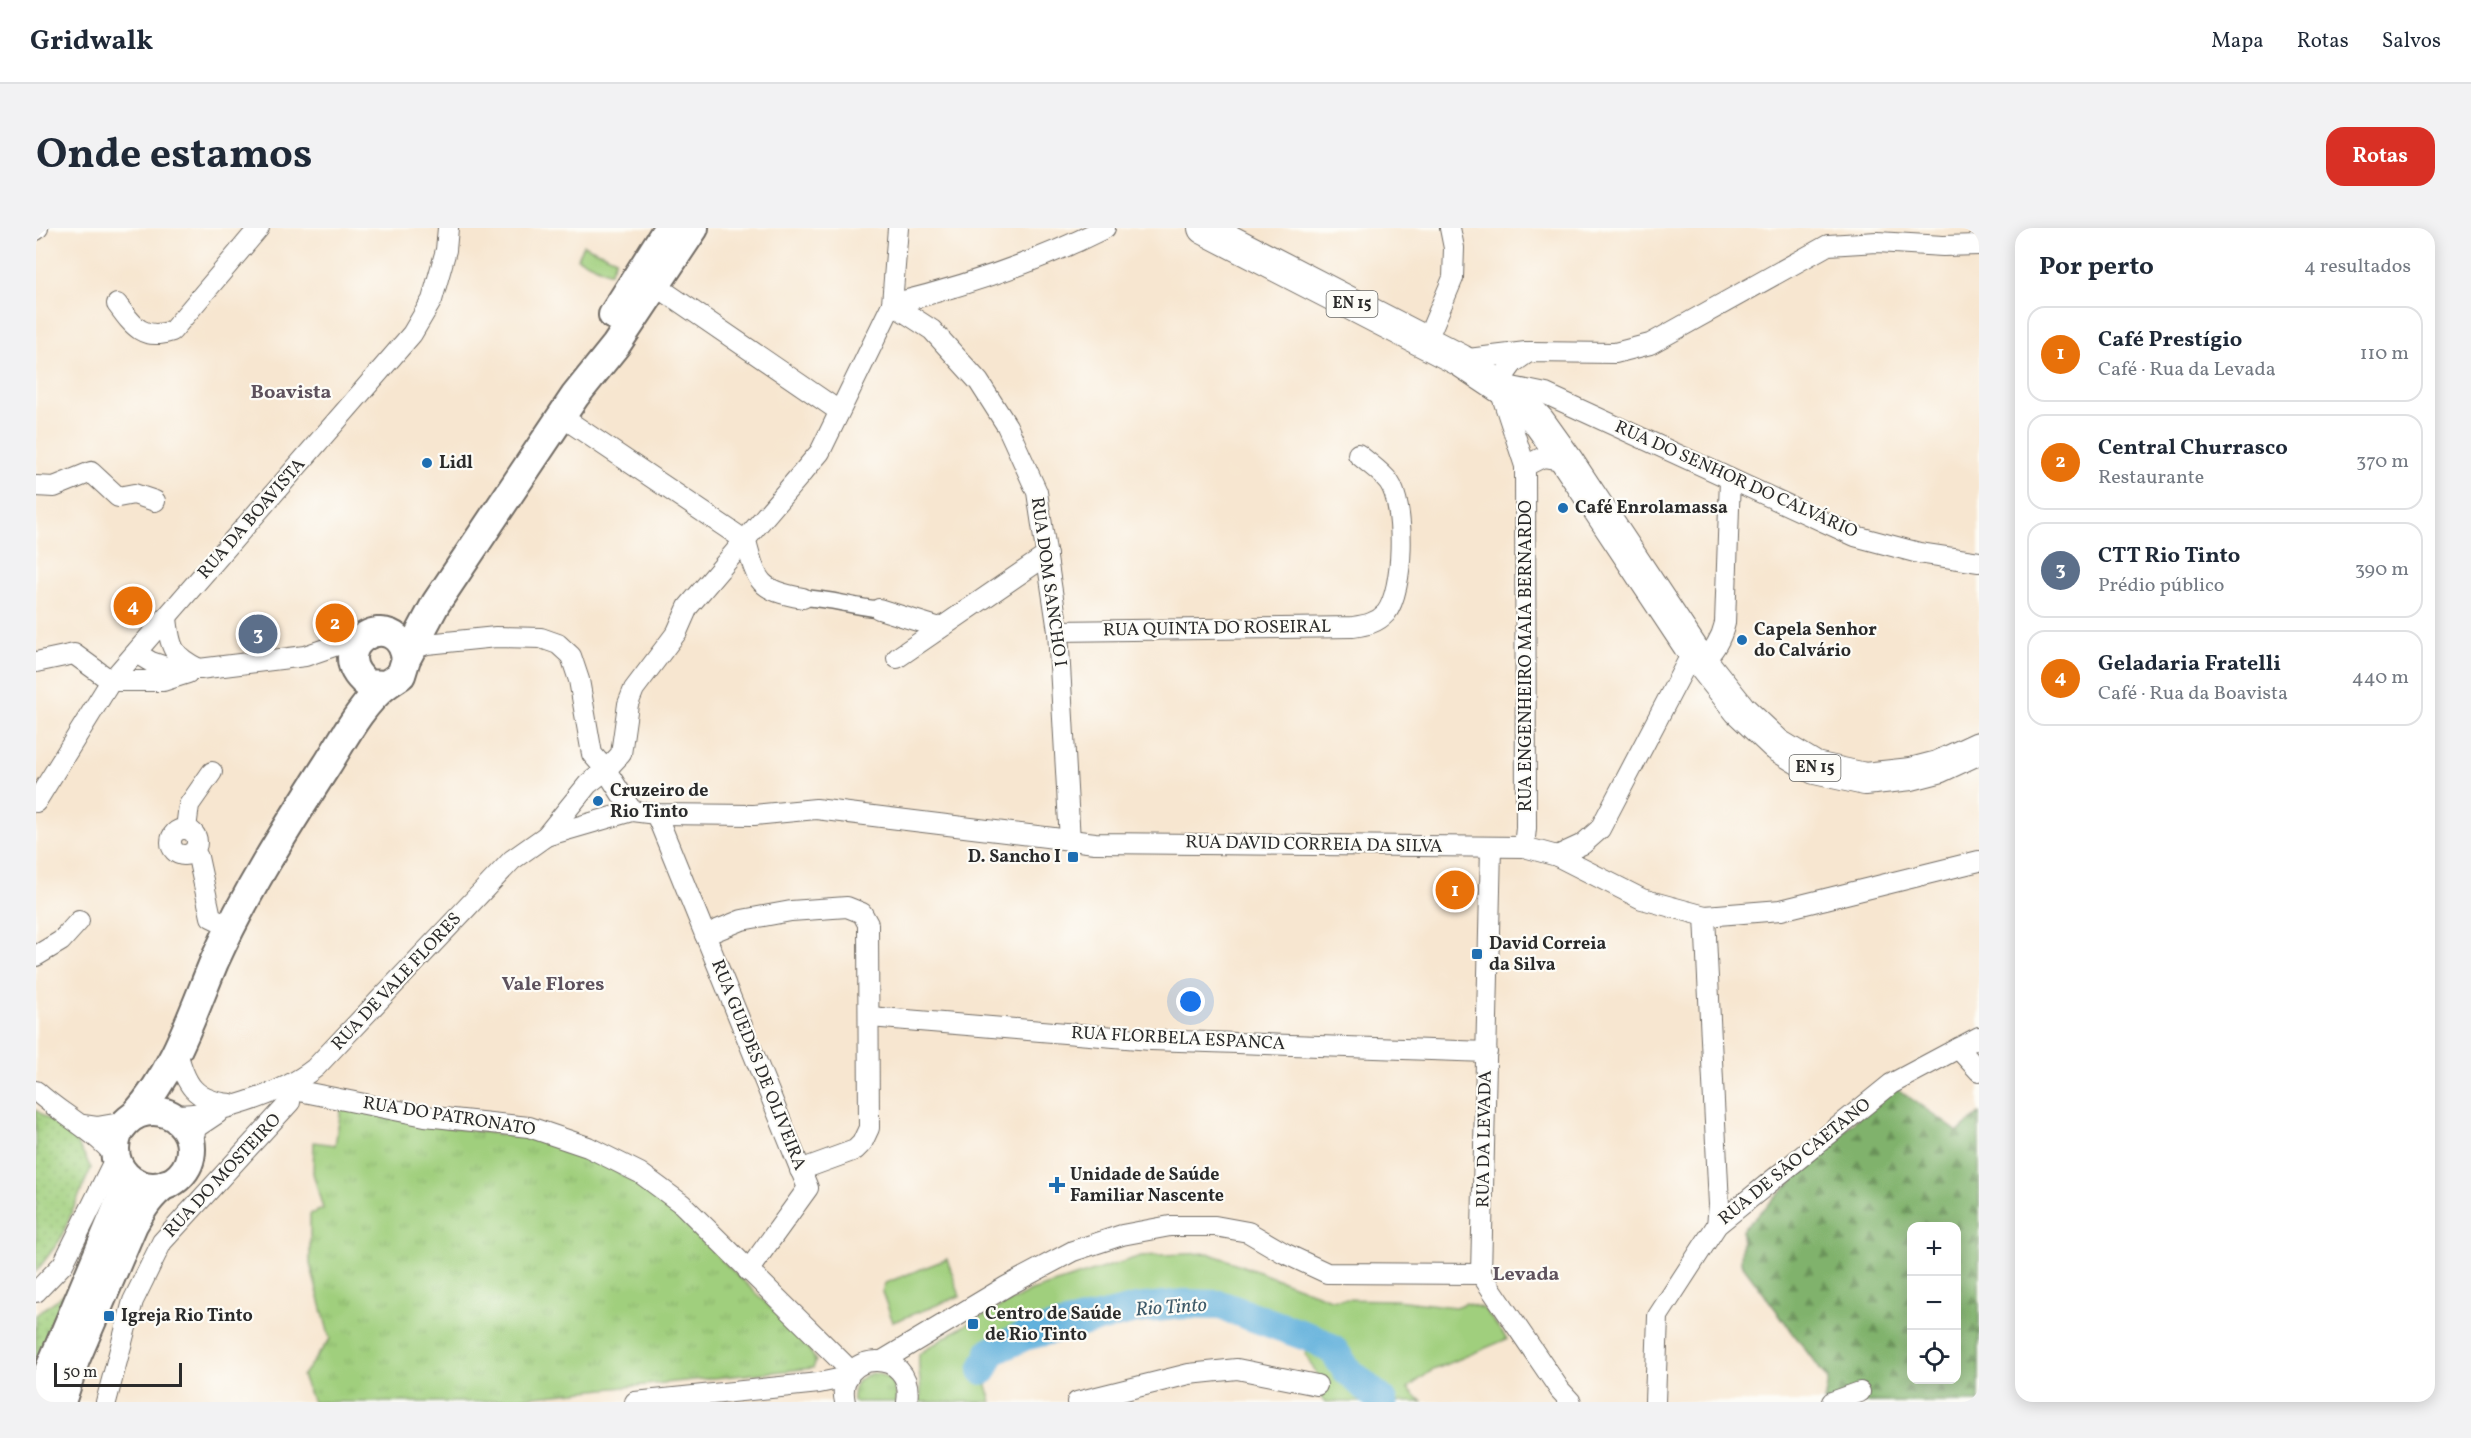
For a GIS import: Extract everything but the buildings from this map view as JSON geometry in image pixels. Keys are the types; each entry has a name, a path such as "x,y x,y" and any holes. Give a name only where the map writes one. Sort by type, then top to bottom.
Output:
{"main road":[{"path":"575,396 615,312 668,228"},
{"path":"367,677 400,675 408,654 436,603 575,396 659,289 694,228"},
{"name":"EN 15","path":"1204,228 1460,360 1517,398 1539,422 1567,461 1698,657 1740,710 1777,745 1815,768 1865,779 1938,767 1979,748"},
{"path":"36,1402 123,1197 125,1184 115,1144 119,1132 159,1086 177,1051 230,926 286,828 373,697 367,677 353,652 375,635 407,625 436,603"},
{"path":"375,635 401,643 408,654"},
{"path":"61,1402 75,1360 133,1225 150,1198 177,1178 186,1168 190,1156 183,1127 178,1087 177,1051"},
{"path":"131,1119 147,1111 159,1112 183,1127"},
{"path":"118,1163 129,1179 141,1185 154,1187 166,1185"}],"street":[{"path":"117,304 133,326 148,334 160,335 172,331 259,228"},
{"name":"RUA DA BOAVISTA","path":"36,802 111,681 412,334 432,300 446,250 448,228"},
{"path":"659,289 652,276 652,267 678,228"},
{"path":"546,836 588,784 621,754 628,704 634,689 677,632 688,608 820,452 892,304 898,228"},
{"path":"892,304 943,291 1013,267 1078,242 1105,228"},
{"path":"1426,342 1453,278 1454,248 1450,228"},
{"path":"1460,360 1529,352 1615,353 1650,344 1828,245 1877,242 1912,236 1979,245"},
{"path":"586,371 643,287 649,284 838,411"},
{"name":"RUA DOM SANCHO I","path":"892,304 932,330 979,382 1007,426 1038,492 1058,631 1070,841"},
{"path":"1498,384 1513,363 1529,352"},
{"name":"RUA ENGENHEIRO MAIA BERNARDO","path":"1498,384 1526,466 1526,828 1524,847"},
{"name":"RUA DO SENHOR DO CALVÁRIO","path":"1498,384 1546,394 1855,536 1919,553 1979,562"},
{"path":"574,425 746,541 751,562 762,584 782,594 803,598 825,598 853,607 879,609 940,628"},
{"name":"RUA QUINTA DO ROSEIRAL","path":"1058,631 1353,627 1375,623 1394,600 1398,583 1401,516 1390,483 1358,454"},
{"path":"1526,466 1543,457 1567,461"},
{"path":"36,486 54,487 91,472 118,497 134,494 155,501"},
{"path":"1557,856 1583,844 1600,829 1698,657 1716,647 1722,637 1725,623 1730,479"},
{"path":"897,658 1047,555"},
{"path":"167,618 169,637 176,654 183,661 199,669"},
{"path":"136,653 151,662 172,669 199,669 305,657 375,635"},
{"path":"408,654 427,644 496,637 541,638 558,644 571,656 579,680 590,747 595,759 606,770 632,811 546,836"},
{"path":"36,662 74,654 111,681 164,681 199,669"},
{"path":"305,657 343,663 367,677"},
{"path":"212,772 189,805 186,829 174,834 172,846 181,855 194,852 198,857 211,917 230,926"},
{"name":"RUA DAVID CORREIA DA SILVA","path":"632,811 656,814 754,814 816,809 1070,841 1524,847 1557,856 1642,899 1705,916 1781,910 1979,861"},
{"name":"RUA GUEDES DE OLIVEIRA","path":"656,814 808,1188 748,1271"},
{"name":"RUA DE VALE FLORES","path":"183,1127 204,1114 284,1088 315,1068 512,860 546,836"},
{"name":"RUA DA LEVADA","path":"1481,1274 1491,847"},
{"path":"705,935 742,920 791,911 847,907 862,912 868,924 870,1017 868,1128 862,1143 855,1150 800,1170"},
{"path":"1705,916 1719,1205 1717,1225"},
{"path":"36,956 62,941 79,921"},
{"name":"RUA FLORBELA ESPANCA","path":"870,1017 1151,1040 1487,1052"},
{"name":"RUA DE SÃO CAETANO","path":"1655,1402 1658,1316 1717,1225 1891,1084 1979,1037"},
{"path":"1958,1048 1979,1071"},
{"path":"177,1051 183,1075 194,1090 205,1098 233,1105"},
{"name":"RUA DO PATRONATO","path":"284,1088 425,1116 529,1127 588,1147 640,1173 682,1204 748,1271"},
{"name":"RUA DO MOSTEIRO","path":"106,1402 133,1301 162,1242 290,1102 284,1088"},
{"path":"36,1091 60,1112 83,1125 106,1145 118,1163 63,1264 36,1292"},
{"name":"RUA DE VALE FLORES","path":"183,1127 197,1127 233,1105"},
{"path":"83,1125 97,1127 131,1119"},
{"path":"882,1361 1007,1286 1073,1251 1122,1235 1170,1226 1215,1226 1248,1232 1284,1253 1327,1273 1481,1274 1560,1390 1571,1402"},
{"path":"748,1271 849,1374"},
{"path":"903,1374 919,1340"},
{"path":"634,1402 819,1383 849,1374 862,1363 882,1361 890,1363 903,1374 907,1383 907,1402"},
{"path":"1077,1402 1112,1398 1189,1374 1237,1369 1317,1385"},
{"path":"845,1402 844,1385 849,1374"},
{"path":"1832,1402 1860,1392"}],"green space":[{"path":"583,245 616,259 610,273 577,258"},
{"path":"1892,1085 1958,1132 1979,1114 1979,1402 1824,1402 1828,1380 1741,1263 1742,1230"},
{"path":"342,1104 417,1123 537,1139 590,1156 654,1194 802,1338 816,1361 813,1368 477,1402 313,1402 302,1376 330,1339 310,1264 310,1214 323,1209 313,1173 314,1142 335,1145"},
{"path":"36,1110 75,1139 91,1168 60,1240 36,1272"},
{"path":"1208,1253 1331,1299 1396,1300 1455,1307 1466,1303 1484,1309 1507,1339 1431,1371 1408,1388 1422,1402 1324,1402 1319,1394 1320,1380 1305,1354 1308,1348 1238,1321 1187,1316 1110,1323 1035,1345 1004,1359 986,1382 992,1402 920,1402 919,1354 965,1325 1031,1291 1141,1256"},
{"path":"947,1259 960,1296 893,1322 882,1292 885,1283"},
{"path":"64,1294 67,1298 36,1368 36,1315"},
{"path":"873,1373 884,1376 892,1382 896,1391 896,1402 853,1402 853,1391 859,1380"}],"waterway":[{"name":"Rio Tinto","path":"983,1370 991,1352 1024,1336 1136,1309 1184,1304 1220,1305 1317,1340 1334,1351 1346,1369 1383,1402"}],"place":[{"name":"Lidl","path":"427,463"},
{"name":"Café Enrolamassa","path":"1563,508"},
{"name":"Geladaria Fratelli","path":"133,606"},
{"name":"Central Churrasco","path":"335,623"},
{"name":"CTT Rio Tinto","path":"258,634"},
{"name":"Capela Senhor do Calvário","path":"1742,640"},
{"name":"Cruzeiro de Rio Tinto","path":"598,801"},
{"name":"D. Sancho I","path":"1073,857"},
{"name":"Café Prestígio","path":"1455,890"},
{"name":"David Correia da Silva","path":"1477,954"},
{"name":"Unidade de Saúde Familiar Nascente","path":"1057,1185"},
{"name":"Igreja Rio Tinto","path":"109,1316"},
{"name":"Centro de Saúde de Rio Tinto","path":"973,1324"}],"district":[{"name":"Boavista","path":"291,393"},
{"name":"Vale Flores","path":"553,985"},
{"name":"Levada","path":"1526,1275"}]}
